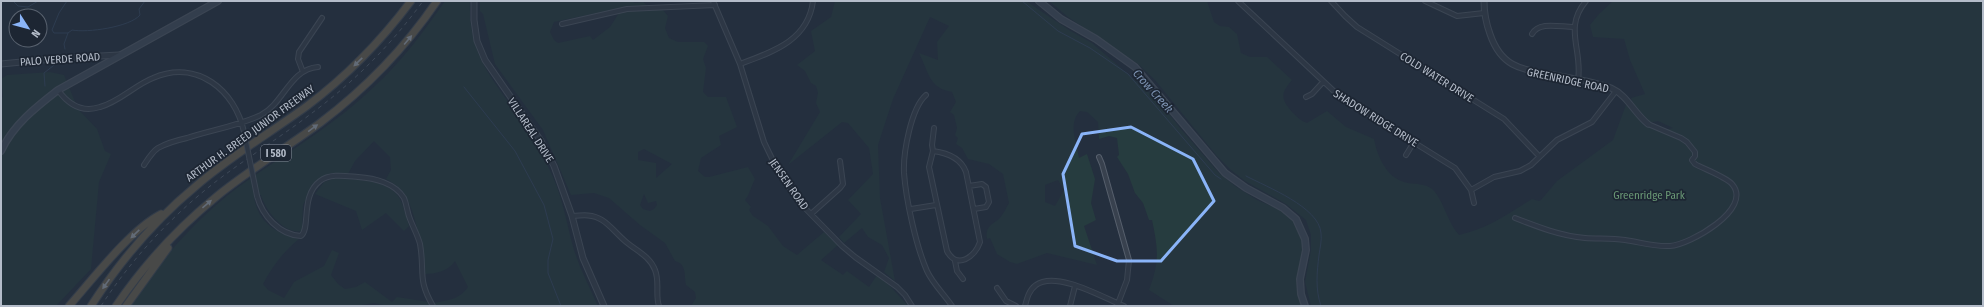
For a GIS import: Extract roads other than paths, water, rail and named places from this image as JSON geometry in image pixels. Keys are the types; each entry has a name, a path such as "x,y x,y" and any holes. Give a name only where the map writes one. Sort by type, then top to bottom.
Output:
{"highway":[{"name":"ARTHUR H. BREED JUNIOR FREEWAY","path":"90,306 125,258 167,211 215,170 297,113 333,85 377,42 411,1"},
{"name":"I 580","path":"116,306 146,266 187,222 229,186 320,122 357,92 402,47 437,1"},
{"path":"69,306 137,232 151,220 167,211"},
{"path":"126,306 144,279 187,222"}],"main road":[{"path":"1,151 14,130 35,108 58,90 218,1"},
{"path":"1039,1 1061,19 1096,39 1135,67 1225,173 1246,188 1284,208 1296,219 1305,239 1306,250 1300,279 1301,294 1305,306"}],"street":[{"name":"VILLAREAL DRIVE","path":"474,1 474,20 477,41 484,60 541,141 554,166 572,216 583,258 604,306"},
{"path":"740,64 779,49 789,41 803,28 810,17 813,1"},
{"name":"SHADOW RIDGE DRIVE","path":"1238,1 1324,82 1348,102 1455,168 1471,190 1474,203"},
{"name":"COLD WATER DRIVE","path":"1331,1 1357,27 1504,119 1540,156"},
{"path":"1424,1 1457,16 1484,13"},
{"name":"GREENRIDGE ROAD","path":"1484,1 1484,13 1494,43 1501,55 1508,61 1528,71 1578,80 1616,91 1648,124 1688,142 1695,152 1692,160 1695,164 1732,183 1736,189 1735,199 1731,209 1716,225 1686,242 1670,246 1625,240 1584,238 1545,229 1515,218"},
{"path":"1578,80 1580,66 1573,27 1576,14 1586,1"},
{"path":"562,24 627,9 714,3"},
{"name":"JENSEN ROAD","path":"714,3 740,64 756,120 772,162 811,214 854,257 897,287 905,295 912,306"},
{"path":"303,72 298,59 299,52 322,18"},
{"path":"1532,34 1541,26 1573,27"},
{"name":"PALO VERDE ROAD","path":"1,64 63,58 119,55"},
{"path":"144,165 152,154 164,146 241,122 261,114 272,107 292,82 303,72 310,68 318,67"},
{"path":"58,90 71,103 80,108 91,109 107,104 155,77 173,73 192,74 208,80 223,90 234,103 244,132 257,196 263,210 272,223 283,230 300,236 304,233 305,215 309,196 313,188 322,180 336,175 368,178 385,182 403,198 420,243 422,284 433,306"},
{"path":"1306,97 1312,94 1324,82"},
{"path":"1471,190 1494,177 1526,168 1557,140 1592,122 1616,91"},
{"path":"926,95 916,108 906,153 904,172 920,252 927,270 938,288 952,306"},
{"path":"933,151 943,152 957,159 963,164 969,186 980,242 978,248 962,261 955,261 951,259 946,251 936,205 929,166 933,151 932,145 934,128"},
{"path":"1406,155 1414,142"},
{"path":"1099,157 1129,260 1128,280 1118,305"},
{"path":"811,214 843,184 840,161"},
{"path":"969,186 982,184 986,186 989,202 986,207 974,209"},
{"path":"911,209 936,205"},
{"path":"572,216 588,215 602,220 625,241 645,256 655,269 658,277 659,306"},
{"path":"955,261 957,271 963,279"},
{"path":"1025,306 1032,288 1044,281 1057,280 1088,290 1118,305 1124,306"},
{"path":"1070,306 1075,286"},
{"path":"997,288 1002,297 1016,306"}],"waterway":[{"path":"13,1 18,6 28,7 38,1"},
{"path":"67,1 59,13 52,30 54,33 68,33 72,30 97,30 127,23 140,15 139,9 145,1"},
{"name":"Crow Creek","path":"1022,1 1058,31 1090,48 1128,74 1215,175 1221,179"},
{"path":"65,49 64,44 68,33"},
{"path":"45,86 44,73 58,62"},
{"path":"464,87 515,151 544,205 553,239 548,260 548,273 561,306"},
{"name":"Crow Creek","path":"1246,176 1302,206 1318,224 1321,238 1317,287 1321,306"}],"railway":[{"path":"101,306 135,259 175,217 217,181 299,123 343,88 372,62 423,1"}],"park label":[{"name":"Greenridge Park","path":"1649,195"}]}
